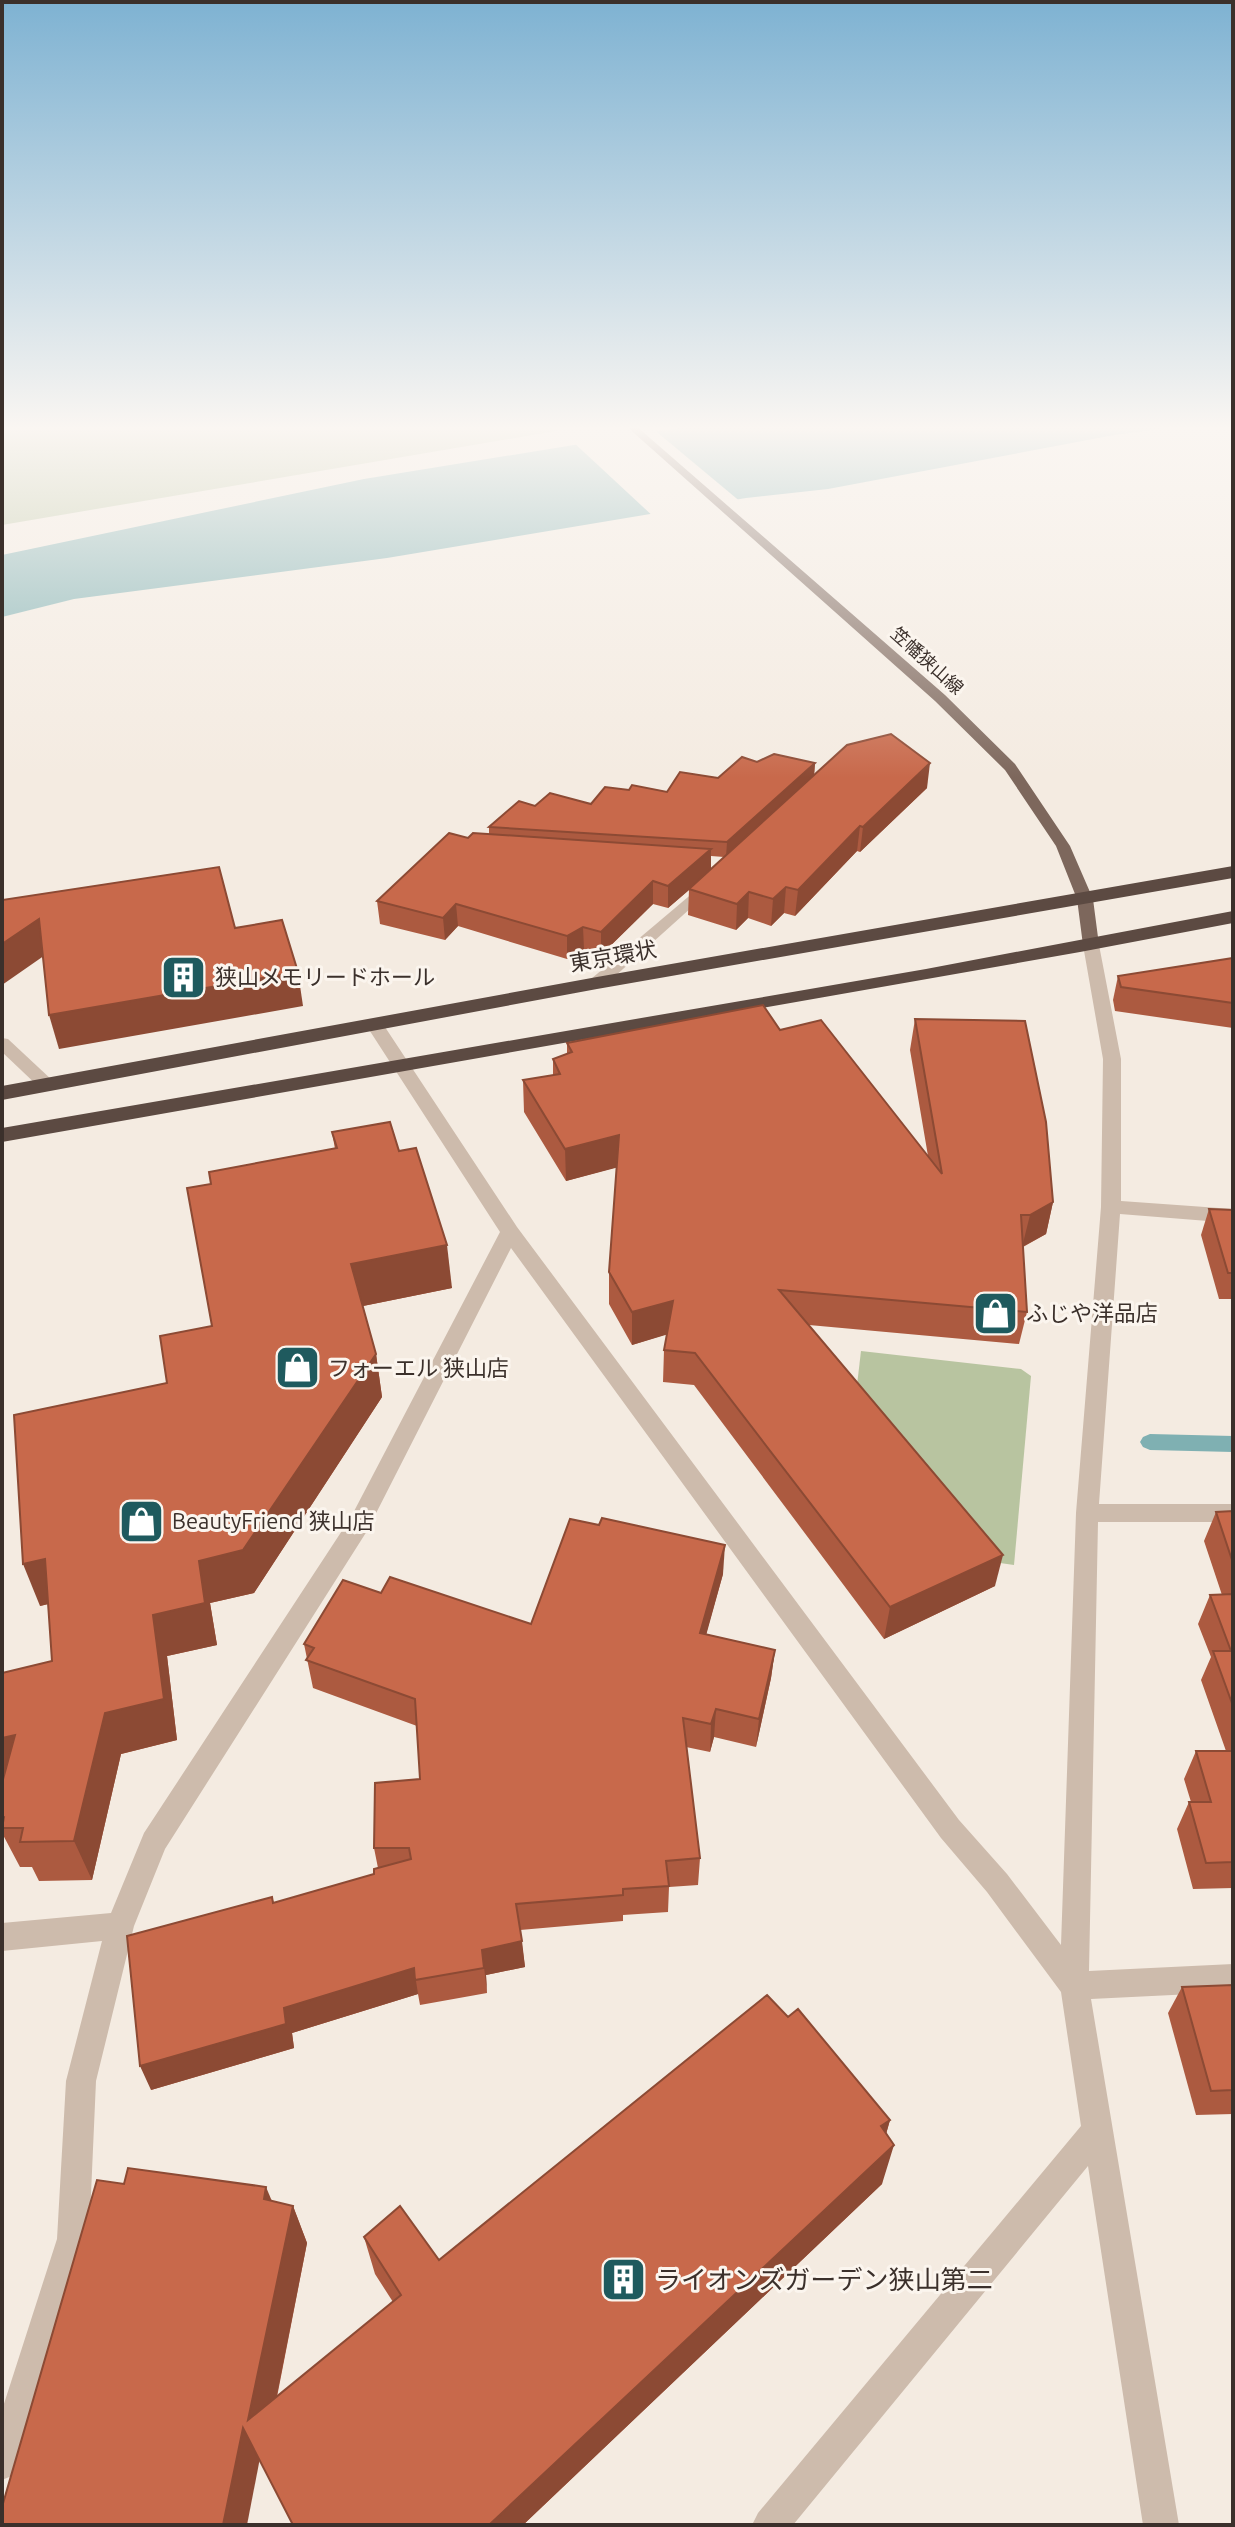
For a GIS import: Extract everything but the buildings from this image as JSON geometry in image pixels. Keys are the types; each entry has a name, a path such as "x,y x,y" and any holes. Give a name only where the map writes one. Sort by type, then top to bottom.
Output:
{"highway":[{"name":"東京環状","path":"2,1093 597,983 1233,872"},
{"path":"2,1135 403,1062 1091,945 1233,917"}],"main road":[{"name":"笠幡狭山線","path":"764,543 940,698 989,745 1036,801 1063,846 1085,899 1091,945"}],"street":[{"path":"597,983 720,875"},
{"path":"1091,945 1112,1059 1111,1207 1087,1513 1074,1986 1161,2525"},
{"path":"375,1025 403,1062 510,1232 950,1829 997,1883 1074,1986"},
{"path":"2,1043 47,1085"},
{"path":"1111,1207 1233,1216"},
{"path":"2,2463 73,2239 81,2081 120,1926 154,1842 359,1524 510,1232"},
{"path":"1087,1513 1233,1513"},
{"path":"2,1937 120,1926"},
{"path":"1074,1986 1233,1978"},
{"path":"770,2525 1096,2132"}],"green space":[{"path":"861,1351 1021,1369 1031,1376 1014,1565 986,1561 855,1402"}],"water":[{"path":"60,543 477,543 387,558 74,599 2,617 2,555"}],"waterway":[{"path":"1150,1442 1233,1444"}],"place":[{"name":"狭山メモリードホール","path":"184,977"},
{"name":"ふじや洋品店","path":"995,1313"},
{"name":"フォーエル 狭山店","path":"297,1368"},
{"name":"BeautyFriend 狭山店","path":"141,1521"},
{"name":"ライオンズガーデン狭山第二","path":"624,2280"}]}
